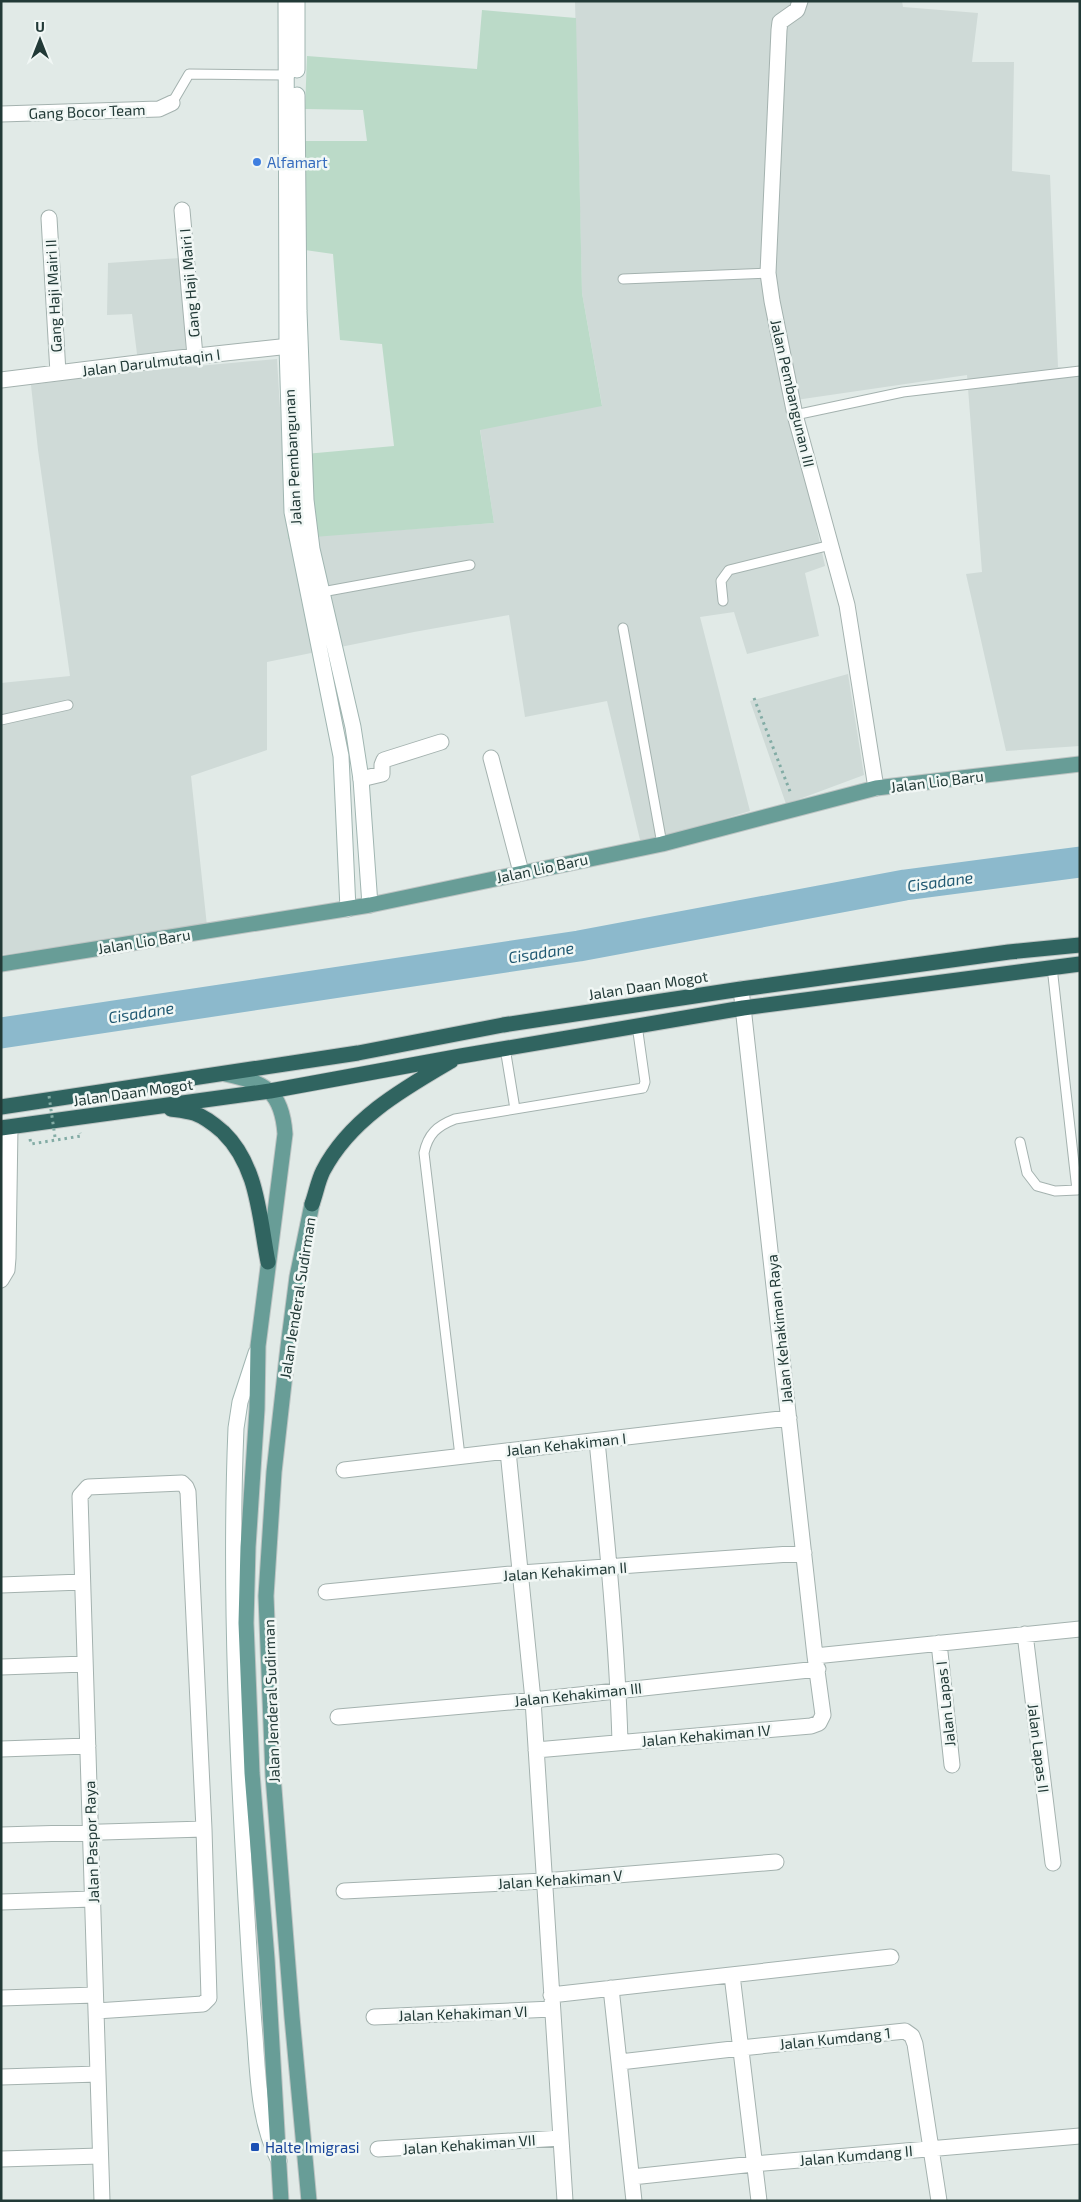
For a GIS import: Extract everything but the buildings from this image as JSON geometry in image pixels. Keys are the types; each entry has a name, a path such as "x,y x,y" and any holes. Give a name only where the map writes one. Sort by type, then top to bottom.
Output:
{"highway":[{"name":"Jalan Daan Mogot","path":"1,1107 358,1053 503,1025 741,989 1009,952 1080,945"},
{"name":"Jalan Daan Mogot","path":"6,1128 270,1090 743,1008 1080,964"},
{"path":"312,1204 322,1172 333,1153 346,1137 398,1092 461,1056"},
{"path":"158,1106 194,1113 210,1120 237,1147 249,1169 268,1262"}],"main road":[{"name":"Jalan Lio Baru","path":"1,964 370,905 662,844 876,788 1080,764"},
{"name":"Jalan Daan Mogot","path":"224,1074 246,1078 270,1090"},
{"name":"Jalan Jenderal Sudirman","path":"270,1090 281,1106 285,1134 258,1346 257,1409 248,1547 246,1623 252,1773 281,2201"},
{"name":"Jalan Jenderal Sudirman","path":"309,2201 273,1776 266,1596 274,1472 286,1356 297,1277 312,1204"}],"street":[{"name":"Jalan Pembangunan","path":"286,1 292,75 294,346 292,512 341,756 348,908"},
{"name":"Jalan Pembangunan","path":"292,75 297,1"},
{"name":"Jalan Pembangunan III","path":"800,1 797,10 780,22 779,30 768,273 775,319 795,415 847,605 876,788"},
{"name":"Gang Bocor Team","path":"1,114 159,108 172,103"},
{"name":"Gang Haji Mairi I","path":"182,210 195,356"},
{"name":"Gang Haji Mairi II","path":"49,218 58,373"},
{"name":"Jalan Pembangunan","path":"294,346 306,500 312,549 352,727 361,779 370,905"},
{"name":"Jalan Darulmutaqin I","path":"1,380 294,346"},
{"path":"361,779 382,774 384,760 441,742"},
{"path":"491,758 521,872"},
{"name":"Jalan Kehakiman Raya","path":"741,989 816,1662"},
{"path":"1,1280 7,1270 8,1258 6,1128"},
{"name":"Jalan Kehakiman I","path":"344,1470 789,1418"},
{"path":"597,1441 619,1689 620,1742"},
{"path":"508,1451 533,1700 551,2002 566,2201"},
{"name":"Jalan Paspor Raya","path":"102,2201 80,1496 88,1487 182,1483 186,1487 204,1828"},
{"name":"Jalan Kehakiman II","path":"326,1592 521,1573 804,1553"},
{"path":"1,1585 82,1582"},
{"name":"Jalan Kehakiman III","path":"338,1718 533,1700 816,1662 939,1643 1080,1629"},
{"name":"Jalan Lapas II","path":"1025,1634 1053,1863"},
{"name":"Jalan Lapas I","path":"939,1643 952,1764"},
{"name":"Jalan Kehakiman IV","path":"536,1750 811,1726 819,1723 823,1715 816,1662"},
{"path":"1,1667 85,1664"},
{"path":"1,1749 88,1746"},
{"path":"1,1835 204,1828 209,1998 207,2002 96,2003 1,1998"},
{"name":"Jalan Kehakiman V","path":"344,1891 544,1881 776,1862"},
{"path":"1,1902 92,1899"},
{"name":"Jalan Kehakiman VI","path":"374,2017 551,2002 610,1988 891,1957"},
{"path":"732,1975 759,2201"},
{"path":"610,1988 620,2062 634,2201"},
{"name":"Jalan Kumdang 1","path":"620,2062 898,2031 908,2033 912,2036 915,2044 939,2201"},
{"path":"1,2077 98,2074"},
{"name":"Jalan Kumdang II","path":"632,2177 754,2164 1080,2136"},
{"name":"Jalan Kehakiman VII","path":"378,2149 561,2138"},
{"path":"1,2159 100,2156"}],"lane":[{"path":"172,103 189,74 292,75"},
{"path":"623,279 768,273"},
{"path":"795,415 903,392 1080,370"},
{"path":"723,601 721,581 729,570 831,545"},
{"path":"322,592 470,565"},
{"path":"623,628 662,844"},
{"path":"1,720 68,705"},
{"path":"1020,1142 1027,1173 1037,1186 1055,1191 1078,1190 1052,967"},
{"path":"460,1456 424,1153 431,1134 455,1119 643,1088 645,1082 637,1025"},
{"path":"505,1048 515,1109"}],"path":[{"path":"754,698 789,789"},
{"path":"49,1096 55,1137"}],"shaded area":[{"path":"575,1 902,1 903,7 978,13 972,62 1014,62 1012,171 1050,175 1058,367 1080,370 1080,746 1006,751 966,574 982,572 967,375 789,401 825,566 805,573 819,636 747,654 734,612 700,617 750,811 641,844 607,701 525,717 509,615 414,632 267,662 267,750 191,776 207,926 1,955 1,683 70,676 38,450 31,385 139,370 132,314 107,315 108,263 180,258 187,367 277,359 288,538 494,523 480,429 602,405 582,293"},
{"path":"848,674 864,775 786,804 750,701"}],"green space":[{"path":"482,10 576,18 582,293 602,406 480,430 494,523 288,539 283,456 394,446 382,344 340,340 333,254 305,250 304,141 367,141 363,110 305,109 307,56 477,69"}],"waterway":[{"name":"Cisadane","path":"1,1033 579,946 905,885 1080,862"}],"place":[{"name":"Alfamart","path":"257,162"},
{"name":"Halte Imigrasi","path":"255,2147"}]}
